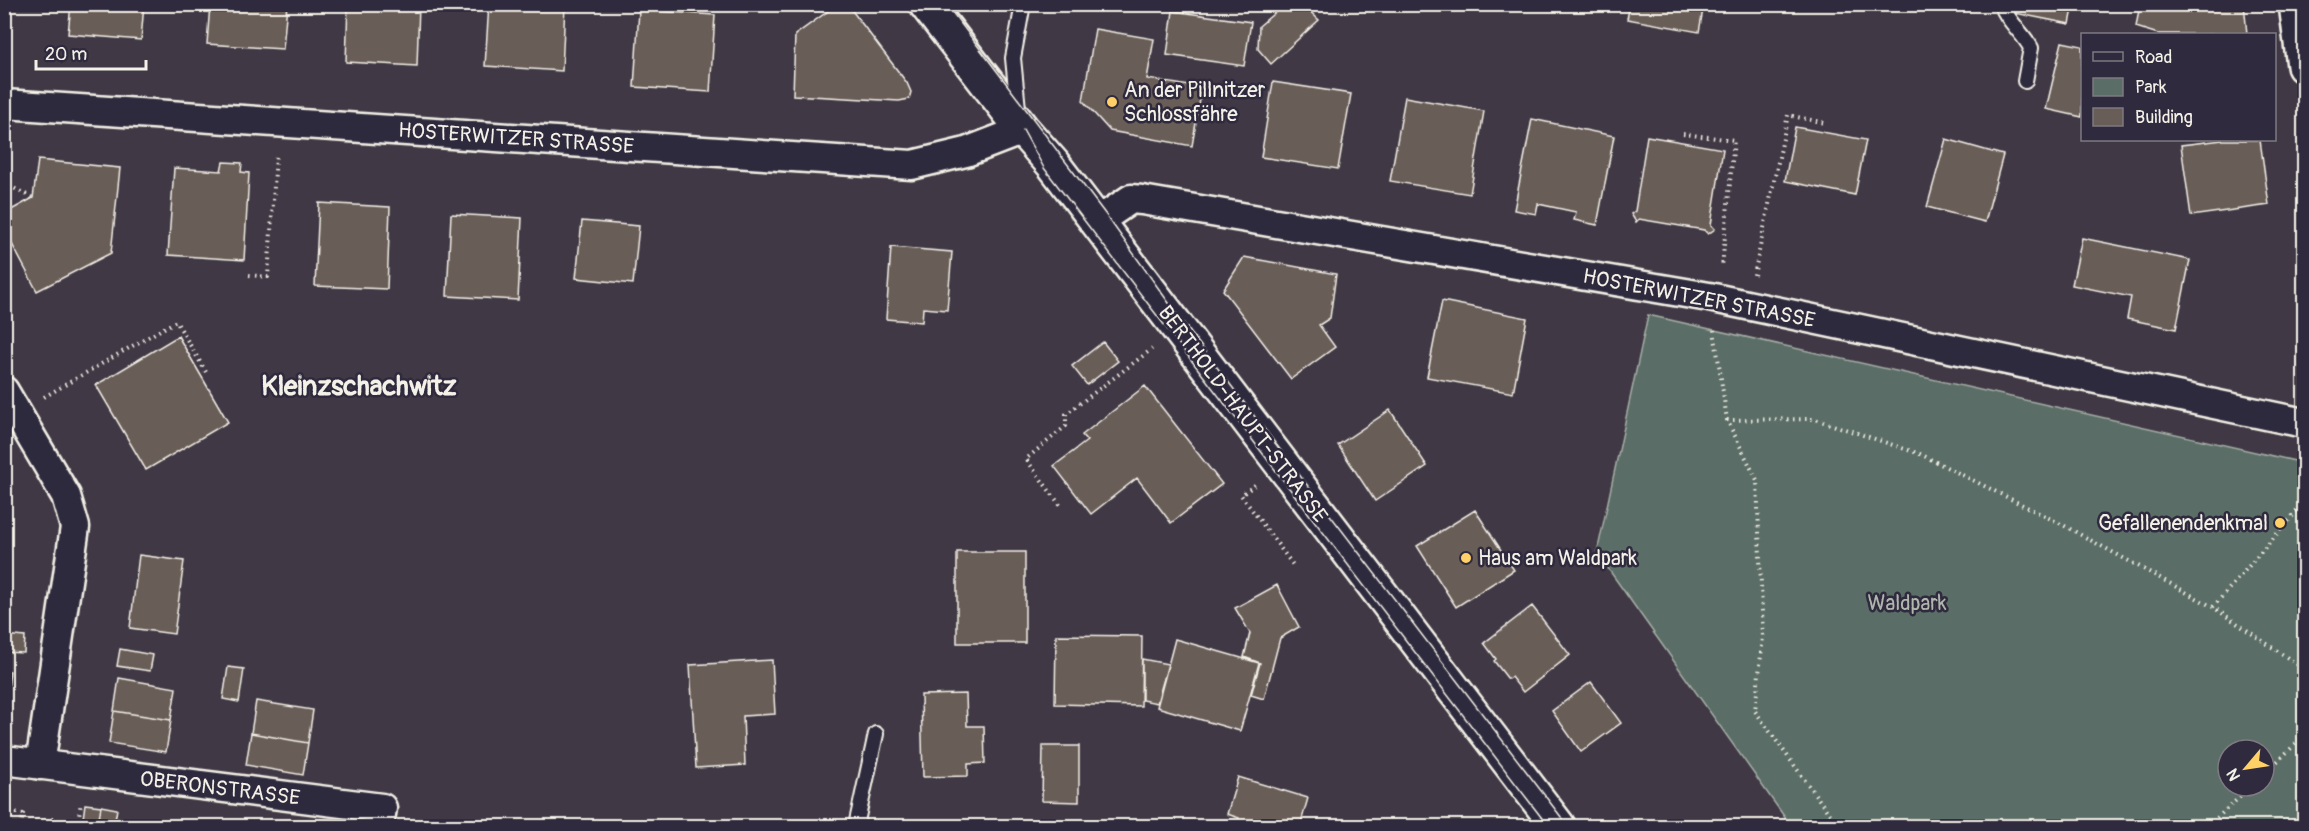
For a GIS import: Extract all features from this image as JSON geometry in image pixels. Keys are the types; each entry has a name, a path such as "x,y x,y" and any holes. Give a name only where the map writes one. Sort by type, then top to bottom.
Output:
{"street":[{"name":"BERTHOLD-HAUPT-STRASSE","path":"926,4 1023,130 1053,164 1558,826"},
{"path":"2296,4 2304,66"},
{"name":"HOSTERWITZER STRASSE","path":"4,104 912,165 966,152 1023,130"},
{"name":"HOSTERWITZER STRASSE","path":"1097,222 1131,199 1714,298 2304,423"},
{"path":"11,402 66,496 75,527 40,765"},
{"name":"OBERONSTRASSE","path":"4,760 382,808 379,826"}],"lane":[{"path":"1023,4 1013,58 1017,102 1023,130"},
{"path":"2001,4 2004,12 2026,37 2031,48 2025,81"},
{"path":"856,826 876,734"}],"path":[{"path":"1748,306 1788,115 1825,123"},
{"path":"249,275 268,277 279,122"},
{"path":"1683,134 1734,140 1714,298 1727,420 1757,480 1763,637 1755,711 1838,826"},
{"path":"4,183 33,198"},
{"path":"11,402 176,321 206,372"},
{"path":"1060,505 1026,459 1066,426 1066,414 1179,329"},
{"path":"1727,420 1815,419 1920,454 2061,524 2213,607 2304,669"},
{"path":"1282,465 1240,495 1293,565"},
{"path":"2213,607 2304,503"},
{"path":"2276,763 2304,736"},
{"path":"51,826 53,819 78,823 85,771"},
{"path":"2208,826 2239,798"},
{"path":"4,811 22,814 21,826"},
{"path":"8,824 10,812"}],"green space":[{"name":"Waldpark","path":"1648,315 2304,463 2304,826 1791,826 1597,553"}],"building":[{"path":"4,4 8,4 6,26 4,26"},
{"path":"71,4 144,4 141,40 68,34"},
{"path":"210,4 287,4 283,49 207,44"},
{"path":"348,4 419,4 417,66 346,62"},
{"path":"489,4 565,4 562,71 485,66"},
{"path":"838,4 847,4 907,83 911,92 909,99 899,101 793,95 795,35"},
{"path":"1285,4 1302,4 1319,20 1271,64 1258,49 1259,26"},
{"path":"1630,4 1704,4 1699,32 1627,19"},
{"path":"2012,4 2074,4 2070,24 2010,12"},
{"path":"2140,4 2244,4 2247,33 2155,33 2136,27"},
{"path":"639,10 715,15 710,92 634,87"},
{"path":"1173,11 1251,22 1244,66 1167,55"},
{"path":"1095,29 1154,39 1147,79 1202,88 1192,146 1110,131 1083,101"},
{"path":"2062,42 2081,46 2081,117 2046,109"},
{"path":"1273,82 1351,94 1338,169 1261,157"},
{"path":"1405,97 1484,111 1470,194 1390,181"},
{"path":"1532,119 1614,136 1597,225 1574,220 1576,212 1538,204 1536,214 1514,210"},
{"path":"1795,127 1866,140 1855,195 1785,181"},
{"path":"1647,136 1723,149 1711,225 1715,229 1708,234 1704,230 1639,219 1636,222 1631,214 1635,211"},
{"path":"1946,139 2003,155 1985,222 1927,207"},
{"path":"2215,141 2260,141 2269,205 2191,216 2181,145"},
{"path":"38,160 120,168 111,253 37,291 4,229 4,214 33,198"},
{"path":"223,162 242,163 241,172 249,173 244,260 168,255 174,168 221,171"},
{"path":"319,203 390,207 387,289 315,286"},
{"path":"451,214 522,218 518,300 447,296"},
{"path":"582,221 639,226 633,284 576,278"},
{"path":"2082,238 2190,260 2176,329 2127,319 2131,297 2072,285"},
{"path":"891,247 952,252 947,310 923,308 922,322 886,319"},
{"path":"1244,257 1336,274 1330,318 1319,325 1335,347 1291,379 1223,290"},
{"path":"1442,301 1527,318 1513,393 1427,377"},
{"path":"178,336 228,422 146,470 96,385"},
{"path":"1103,342 1118,361 1087,385 1072,366"},
{"path":"1145,386 1222,484 1171,523 1137,478 1091,514 1054,466 1087,441 1082,435"},
{"path":"1390,410 1427,466 1375,501 1338,445"},
{"name":"Haus am Waldpark","path":"1475,510 1514,570 1456,607 1417,546"},
{"path":"957,552 1025,552 1025,643 957,643"},
{"path":"139,555 184,561 174,634 130,628"},
{"path":"1277,585 1299,627 1280,638 1264,699 1251,695 1260,663 1244,657 1250,633 1235,608"},
{"path":"1532,606 1570,655 1523,692 1511,677 1508,679 1484,643"},
{"path":"4,635 25,637 24,653 4,652"},
{"path":"1056,635 1142,636 1141,706 1055,704"},
{"path":"1175,639 1259,663 1240,731 1157,707"},
{"path":"120,649 153,655 150,671 117,666"},
{"path":"1142,659 1168,664 1157,703 1142,700"},
{"path":"772,660 775,714 743,716 745,765 696,768 690,665"},
{"path":"228,667 244,669 239,702 223,699"},
{"path":"4,670 10,671 6,704 4,703"},
{"path":"119,678 176,688 171,720 114,711"},
{"path":"1591,682 1621,723 1581,752 1552,711"},
{"path":"966,694 967,726 984,726 985,763 968,764 968,776 923,777 921,695"},
{"path":"256,701 313,710 308,743 251,733"},
{"path":"114,711 171,720 166,752 109,743"},
{"path":"251,733 308,743 303,775 246,765"},
{"path":"1043,746 1079,746 1079,802 1042,801"},
{"path":"1238,777 1308,798 1300,826 1236,826 1239,818 1227,814"},
{"path":"85,804 101,806 98,826 82,826"},
{"path":"101,806 117,809 114,826 98,826"},
{"path":"421,820 460,826 420,826"},
{"path":"252,821 282,826 251,826"}],"tram line":[{"path":"946,4 1106,215 1184,324 1568,826"},
{"path":"1023,130 1044,168 1548,826"}],"place":[{"name":"An der Pillnitzer Schlossfähre","path":"1112,102"},
{"name":"Gefallenendenkmal","path":"2280,523"},
{"name":"Haus am Waldpark","path":"1466,558"}],"district":[{"name":"Kleinzschachwitz","path":"359,386"}]}
